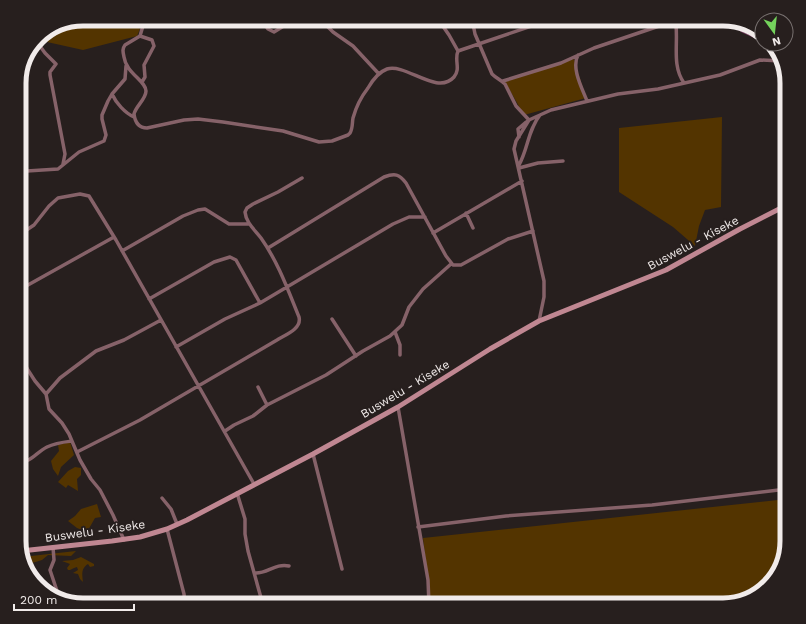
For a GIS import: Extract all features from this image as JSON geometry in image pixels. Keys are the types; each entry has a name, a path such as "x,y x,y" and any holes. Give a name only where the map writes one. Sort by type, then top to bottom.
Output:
{"main road":[{"name":"Buswelu - Kiseke","path":"27,550 124,540 167,529 237,494 398,407 490,349 539,321 666,270 780,209"}],"street":[{"path":"140,36 143,26"},
{"path":"266,26 274,32 284,26"},
{"path":"327,26 360,52 379,74"},
{"path":"112,94 114,99 121,107 128,114 134,117 139,126 143,128 155,127 184,120 198,119 283,132 313,141 325,142 350,133 359,103 368,87 379,74 387,69 395,68 430,81 446,82 453,78 458,68 456,54 458,51 443,26"},
{"path":"473,26 479,45 492,74 496,78 503,81 516,106 529,121"},
{"path":"458,51 532,26"},
{"path":"503,81 561,63 578,55 644,32 657,26"},
{"path":"675,26 677,64 684,83"},
{"path":"26,172 54,170 62,166 79,152 104,141 106,135 102,123 102,115 112,94 125,79 126,65 123,47 128,42 140,36 152,40 154,46 144,65 145,77 142,82"},
{"path":"40,46 56,64 50,72 50,75 65,154 62,166"},
{"path":"578,55 576,66 587,101"},
{"path":"539,321 544,297 544,281 514,149 514,145 518,137 529,121 541,113 587,101 720,75 760,60 775,61"},
{"path":"126,65 136,78 142,82 146,92 135,111 134,117"},
{"path":"519,167 533,125 541,113"},
{"path":"519,167 562,160"},
{"path":"268,248 384,177 395,174 400,176 406,183 424,218 451,264 454,266 459,266 508,239 533,231"},
{"path":"77,452 140,420 297,327 300,320 277,265 268,248 249,224 245,212 247,208 302,178"},
{"path":"433,233 522,181"},
{"path":"26,230 34,225 54,201 63,197 80,194 90,196 254,484"},
{"path":"122,251 183,216 198,210 205,210 230,224 249,224"},
{"path":"466,214 473,228"},
{"path":"176,347 225,319 260,303 286,286 402,219 414,217 424,218"},
{"path":"26,286 114,237"},
{"path":"149,299 214,262 230,257 236,260 260,303"},
{"path":"225,431 253,416 267,405 321,378 395,332 402,325 409,307 425,287 451,264"},
{"path":"332,319 356,356"},
{"path":"46,394 60,378 96,351 124,340 161,320"},
{"path":"395,332 400,345 400,355"},
{"path":"26,368 46,394 48,407 62,423 72,441 84,469 98,487 124,540"},
{"path":"258,387 267,405"},
{"path":"398,407 428,580 429,598"},
{"path":"26,461 30,460 42,450 53,444 72,441"},
{"path":"312,454 342,568"},
{"path":"418,527 506,516 652,505 780,490"},
{"path":"237,494 244,513 246,544 261,598"},
{"path":"162,498 171,509 177,524"},
{"path":"167,529 184,598"},
{"path":"53,547 54,560 50,570 57,591"},
{"path":"254,573 262,573 277,566 288,566"}],"shaded area":[{"path":"76,26 138,26 140,29 137,36 83,50 44,41 65,29"},
{"path":"389,26 407,26 403,27 396,28"},
{"path":"574,59 586,98 524,115 504,80"},
{"path":"722,117 721,207 705,210 699,226 695,246 673,227 619,192 619,128"},
{"path":"70,442 74,455 61,467 58,476 53,469 51,461 59,451 58,445"},
{"path":"75,467 81,468 81,475 77,479 78,491 68,485 66,488 58,482 68,471"},
{"path":"780,500 780,548 777,559 768,576 761,584 748,592 734,597 430,598 423,538"},
{"path":"97,504 101,517 95,518 87,532 77,528 68,521 81,509"},
{"path":"76,551 71,556 48,555 42,560 31,563 28,556"},
{"path":"81,557 94,564 94,566 90,567 88,564 84,568 82,574 83,582 78,574 73,573 78,570 77,567 68,570 67,568 70,564 62,561 73,560"}],"waterway":[{"path":"734,27 754,37"}]}
